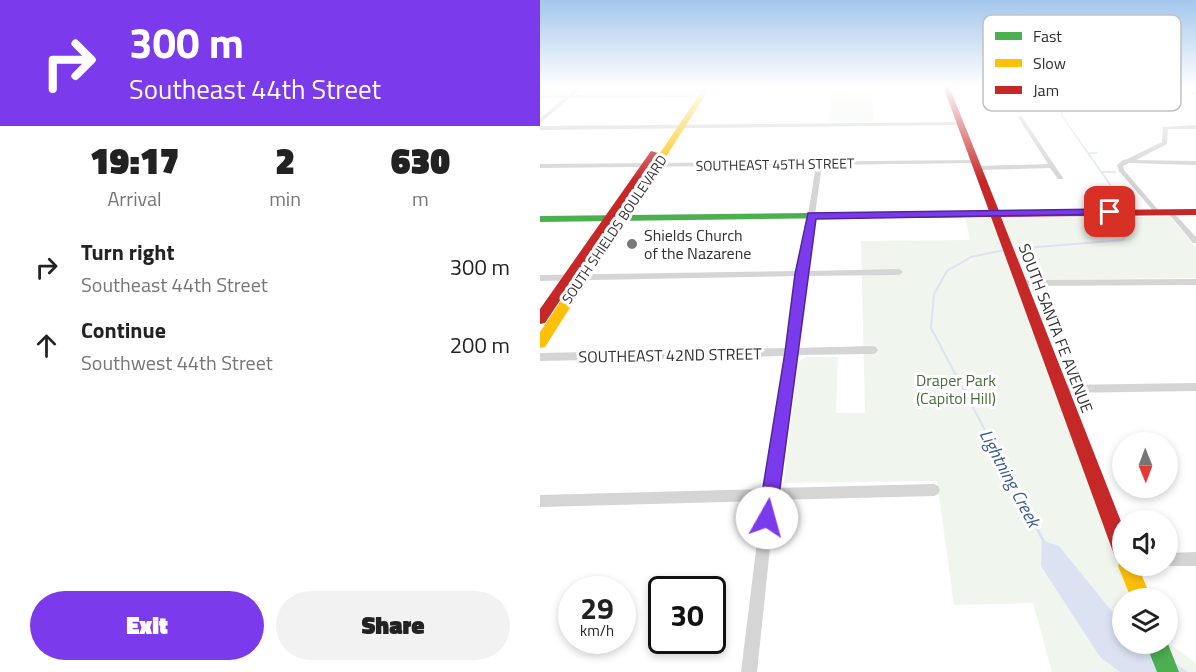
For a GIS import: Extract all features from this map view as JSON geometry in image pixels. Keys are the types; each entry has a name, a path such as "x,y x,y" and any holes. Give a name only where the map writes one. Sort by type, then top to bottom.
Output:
{"main road":[{"name":"SOUTH SHIELDS BOULEVARD","path":"540,319 575,277 683,117"},
{"name":"SOUTH SANTA FE AVENUE","path":"958,117 1112,523"},
{"path":"540,219 1196,212"},
{"name":"SOUTH SHIELDS BOULEVARD","path":"540,343 575,277"},
{"path":"1161,654 1168,672"}],"street":[{"path":"1020,117 1060,178"},
{"path":"540,128 960,123"},
{"path":"1195,128 1163,129 1165,143 1120,165 1122,170 1163,212 1196,241"},
{"path":"1125,161 1196,163"},
{"path":"749,672 769,496 819,163"},
{"name":"SOUTHEAST 45TH STREET","path":"540,166 819,163 1052,166"},
{"path":"540,278 899,272"},
{"path":"1020,283 1196,282"},
{"name":"SOUTHEAST 42ND STREET","path":"540,357 873,350"},
{"path":"1061,389 1196,387"},
{"path":"540,501 934,490"},
{"path":"1178,560 1196,560"}],"green space":[{"path":"829,117 874,117 874,121 829,122"},
{"name":"Draper Park (Capitol Hill)","path":"1170,217 1196,247 1196,278 1015,280 1112,546 1112,576 1123,576 1127,588 1112,588 1112,654 1178,654 1178,650 1196,663 1196,672 1052,672 1033,603 954,605 937,481 784,483 798,362 806,357 838,357 836,413 865,413 861,241 970,240 965,218"}],"water":[{"path":"1042,540 1059,546 1112,612 1112,654 1162,654 1188,672 1120,672 1100,657 1041,566"}],"waterway":[{"name":"Lightning Creek","path":"1063,117 1109,183 1118,205"},
{"name":"Lightning Creek","path":"1088,153 1097,153"},
{"path":"1103,172 1115,172"},
{"name":"Lightning Creek","path":"1123,239 1128,231 1126,218"},
{"name":"Lightning Creek","path":"1013,249 1123,240 1124,238"},
{"name":"Lightning Creek","path":"1004,250 971,257 947,271 934,294 931,328 1017,491"},
{"name":"Lightning Creek","path":"1016,489 1043,540"}],"traffic: fast":[{"path":"540,219 907,215"},
{"path":"1161,654 1168,672"}],"traffic: slow":[{"path":"540,343 688,117"},
{"path":"1132,576 1137,588"}],"traffic: jam":[{"path":"958,117 1112,523"},
{"path":"540,319 654,153"},
{"path":"907,215 1196,212"}],"place":[{"name":"Shields Church of the Nazarene","path":"632,244"}],"route":[{"path":"767,518 811,216 1110,212"}]}
